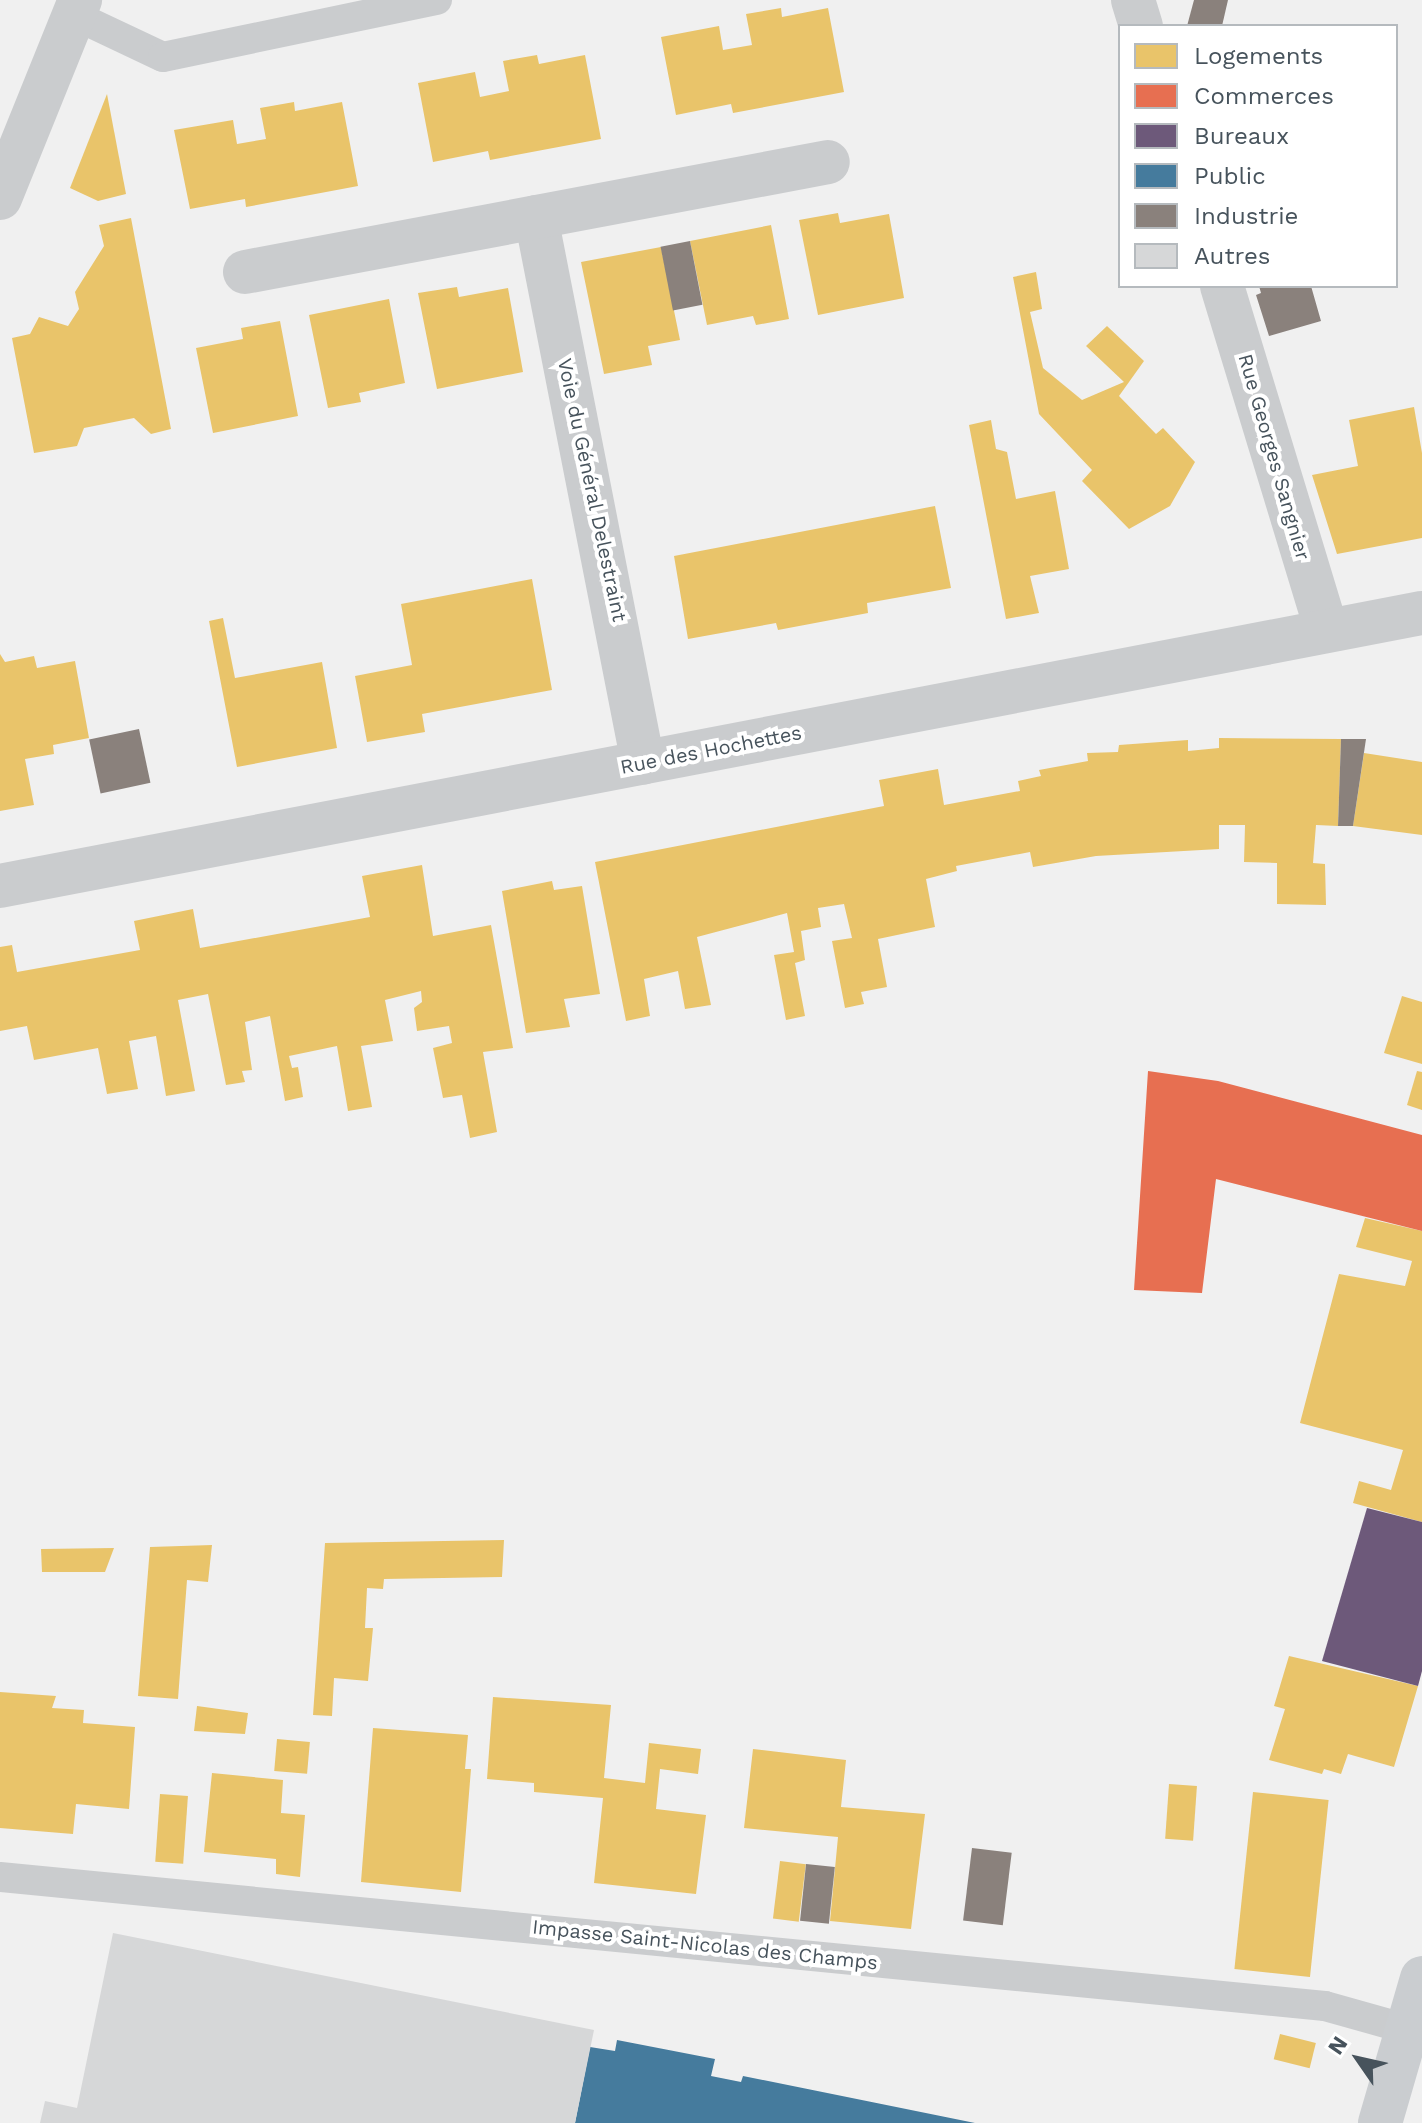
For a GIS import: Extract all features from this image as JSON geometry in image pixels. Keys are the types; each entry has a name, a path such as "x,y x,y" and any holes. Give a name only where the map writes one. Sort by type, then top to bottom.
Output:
{"main road":[{"path":"1380,2123 1422,1978"}],"street":[{"path":"1133,0 1140,24"},
{"path":"0,198 65,5"},
{"path":"245,272 828,162"},
{"name":"Voie du Général Delestraint","path":"536,217 643,763"},
{"name":"Rue Georges Sangnier","path":"1223,288 1326,628"},
{"name":"Rue des Hochettes","path":"0,886 1326,628 1422,613"}],"lane":[{"path":"65,5 163,57 437,0"},
{"name":"Impasse Saint-Nicolas des Champs","path":"0,1877 1325,2006 1407,2029"}],"building: Logements":[{"path":"781,8 782,17 828,8 844,92 733,113 731,104 676,115 661,37 719,26 723,50 752,45 746,14"},
{"path":"537,55 539,64 585,55 601,139 490,160 488,151 433,162 418,83 475,72 480,97 509,91 503,61"},
{"path":"107,94 126,194 98,201 70,188"},
{"path":"294,102 295,111 342,102 358,186 246,207 245,199 190,209 174,130 233,120 237,144 266,139 260,108"},
{"path":"838,213 840,223 889,214 904,298 818,315 799,220"},
{"path":"131,218 171,429 151,434 134,418 84,428 77,446 34,453 12,338 30,334 39,317 68,326 79,309 75,292 104,246 99,225"},
{"path":"771,225 789,319 756,325 753,316 707,325 690,241"},
{"path":"661,247 680,340 648,346 652,365 604,374 581,262"},
{"path":"1036,272 1042,309 1030,312 1043,368 1082,400 1124,382 1086,346 1107,326 1144,361 1119,396 1156,434 1163,428 1195,462 1170,506 1129,529 1082,481 1092,470 1039,414 1013,277"},
{"path":"457,287 459,297 508,288 523,372 437,389 418,293"},
{"path":"389,299 405,383 359,393 361,402 328,408 309,315"},
{"path":"280,321 298,416 213,433 196,348 243,339 241,328"},
{"path":"1414,407 1422,453 1422,538 1337,554 1312,475 1358,466 1349,420"},
{"path":"991,420 996,449 1007,452 1016,499 1055,491 1069,569 1030,576 1039,613 1006,619 969,425"},
{"path":"935,506 951,588 867,603 868,613 778,630 776,623 688,639 674,556"},
{"path":"532,579 552,690 422,714 425,732 367,742 355,676 412,665 401,604"},
{"path":"223,618 235,678 322,662 337,748 237,767 209,621"},
{"path":"0,654 5,662 34,656 37,668 75,661 89,738 53,745 54,754 25,759 34,805 0,811"},
{"path":"1219,738 1341,739 1338,826 1316,825 1313,863 1325,864 1326,905 1277,904 1277,863 1244,862 1245,825 1219,825 1219,849 1096,856 1033,867 1030,852 956,866 957,871 926,879 935,927 878,939 887,987 861,992 864,1004 845,1008 832,941 852,938 844,904 818,908 821,927 801,931 805,960 795,963 805,1016 786,1020 774,955 794,952 787,913 697,937 711,1005 685,1009 678,971 644,979 650,1016 626,1021 595,862 884,806 879,780 938,769 944,805 1020,791 1018,781 1041,776 1039,770 1088,761 1087,753 1118,752 1119,745 1188,740 1188,751 1219,748"},
{"path":"1364,753 1422,762 1422,835 1353,826"},
{"path":"422,865 433,936 491,925 513,1048 483,1052 497,1132 470,1138 462,1095 443,1098 433,1048 452,1043 449,1026 417,1031 414,1008 422,1002 421,991 385,1000 393,1041 361,1046 372,1107 348,1111 337,1046 289,1056 292,1068 298,1067 303,1097 285,1101 270,1016 245,1022 252,1070 242,1071 245,1082 226,1085 208,994 178,1000 195,1091 166,1096 156,1036 129,1041 138,1089 107,1094 98,1048 34,1060 27,1026 0,1031 0,947 12,945 17,972 140,950 134,921 193,909 200,948 370,917 362,876"},
{"path":"552,881 554,890 582,886 600,994 564,999 570,1027 526,1033 502,891"},
{"path":"1402,996 1422,1002 1422,1064 1384,1053"},
{"path":"1417,1071 1422,1072 1422,1110 1407,1105"},
{"path":"1365,1218 1422,1231 1422,1522 1353,1503 1359,1481 1391,1490 1403,1450 1300,1423 1339,1274 1405,1286 1412,1261 1356,1247"},
{"path":"504,1540 502,1577 384,1579 383,1589 367,1588 365,1628 373,1628 368,1681 334,1678 332,1716 313,1715 325,1543"},
{"path":"212,1545 208,1582 187,1580 178,1699 138,1696 150,1547"},
{"path":"114,1548 105,1572 42,1572 41,1549"},
{"path":"1289,1656 1418,1686 1394,1767 1348,1754 1341,1774 1324,1769 1322,1774 1269,1760 1285,1709 1274,1706"},
{"path":"0,1692 56,1696 52,1708 84,1710 83,1723 135,1727 129,1809 76,1804 73,1834 0,1828"},
{"path":"493,1697 611,1705 604,1778 645,1783 649,1743 701,1749 698,1774 660,1769 656,1809 706,1815 696,1894 594,1883 603,1798 534,1792 534,1783 487,1779"},
{"path":"197,1706 248,1713 245,1734 194,1731"},
{"path":"373,1728 468,1735 465,1769 471,1769 461,1892 361,1882"},
{"path":"277,1739 310,1742 307,1774 274,1771"},
{"path":"753,1749 846,1760 841,1807 925,1814 911,1929 830,1921 838,1837 744,1828"},
{"path":"212,1773 283,1780 281,1813 305,1815 300,1877 276,1874 276,1859 204,1852"},
{"path":"1169,1784 1197,1786 1193,1841 1165,1839"},
{"path":"1253,1792 1329,1800 1310,1977 1234,1969"},
{"path":"160,1794 188,1796 183,1864 155,1862"},
{"path":"780,1861 806,1864 799,1922 773,1919"},
{"path":"1280,2034 1316,2043 1310,2068 1274,2059"}],"building: Commerces":[{"path":"1148,1071 1218,1081 1422,1135 1422,1231 1216,1179 1202,1293 1134,1290"}],"building: Bureaux":[{"path":"1367,1508 1422,1522 1422,1671 1418,1686 1322,1661"}],"building: Public":[{"path":"617,2040 715,2059 711,2076 741,2082 743,2076 975,2123 575,2123 590,2047 615,2051"}],"building: Industrie":[{"path":"1194,0 1228,0 1222,24 1188,24"},
{"path":"690,241 702,305 673,311 661,247"},
{"path":"1260,288 1312,288 1321,321 1269,336 1256,295 1261,293"},
{"path":"139,729 150,783 101,793 89,740"},
{"path":"1341,739 1366,739 1353,826 1338,826"},
{"path":"972,1848 1012,1853 1003,1925 963,1920"},
{"path":"806,1864 835,1867 829,1924 800,1921"}],"building: Autres":[{"path":"113,1933 594,2030 575,2123 40,2123 45,2101 77,2108"}]}
